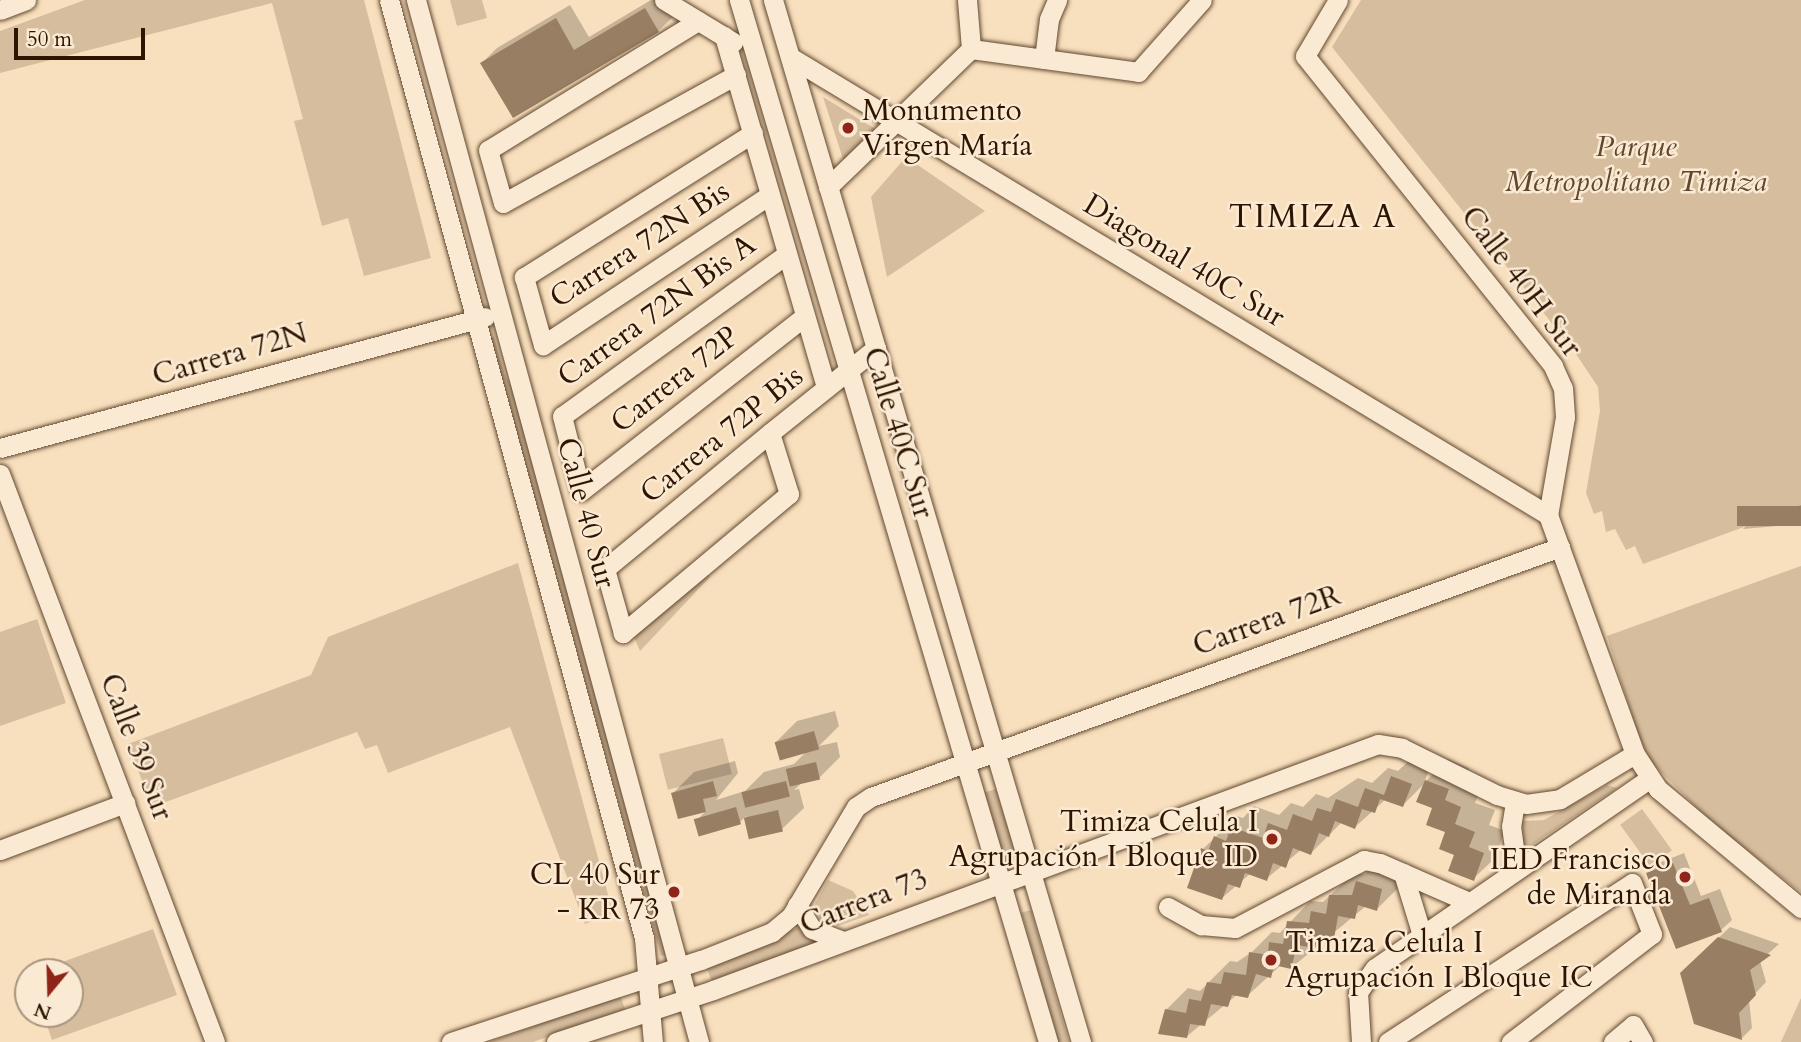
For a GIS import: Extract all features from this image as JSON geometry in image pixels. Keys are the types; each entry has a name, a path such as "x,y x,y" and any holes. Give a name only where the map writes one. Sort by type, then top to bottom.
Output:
{"street":[{"path":"0,10 26,0"},
{"name":"Calle 40 Sur","path":"389,0 644,938 653,1042"},
{"name":"Calle 40 Sur","path":"416,0 699,1042"},
{"path":"664,0 755,55"},
{"name":"Calle 40C Sur","path":"739,0 1001,882"},
{"name":"Calle 40C Sur","path":"773,0 1030,871"},
{"path":"967,0 971,49"},
{"path":"1044,59 1049,19 1058,0"},
{"path":"971,49 1138,72 1202,0"},
{"name":"Calle 40H Sur","path":"1338,0 1305,56 1553,366 1563,388 1565,417 1548,515"},
{"path":"698,20 488,149 503,203 736,75"},
{"name":"Calle 40C Sur","path":"724,36 826,388"},
{"path":"828,187 971,49"},
{"name":"Diagonal 40C Sur","path":"790,57 1548,515"},
{"name":"Carrera 72N Bis","path":"753,133 524,277 543,345 771,195"},
{"name":"Carrera 72N Bis A","path":"562,416 787,254"},
{"path":"475,318 496,295"},
{"name":"Carrera 72P","path":"581,491 805,316"},
{"name":"Carrera 72N","path":"0,448 475,318 502,320"},
{"name":"Carrera 72P Bis","path":"605,569 876,348"},
{"name":"Calle 40 Sur","path":"562,416 581,491"},
{"name":"Calle 40 Sur","path":"605,569 623,633 789,494 770,433"},
{"name":"Calle 39 Sur","path":"0,474 215,1042"},
{"path":"1548,515 1634,754 1649,779 1801,908"},
{"name":"Carrera 72R","path":"994,750 1560,547"},
{"name":"Carrera 73","path":"556,1042 687,998 1368,747 1389,744 1515,802"},
{"name":"Carrera 73","path":"451,1042 772,932 797,905 856,807 994,750"},
{"path":"1517,869 1511,826 1515,802 1538,804 1560,799 1634,754"},
{"path":"1361,1042 1358,992 1375,968 1649,779"},
{"path":"0,850 125,803"},
{"path":"1168,906 1201,925 1235,929 1364,860 1403,873 1469,902"},
{"path":"1030,871 1081,1042"},
{"path":"1403,873 1422,935"},
{"path":"1001,882 1048,1042"},
{"path":"1388,1042 1632,883 1652,934 1511,1042"},
{"path":"797,905 811,929 843,941"},
{"path":"1613,1042 1633,1025 1643,1042"}],"green space":[{"path":"85,0 364,0 431,258 364,276 348,218 322,226 294,121 303,119 272,3 0,73 0,31"},
{"path":"450,0 482,0 487,18 457,26"},
{"name":"Parque Metropolitano Timiza","path":"1361,0 1801,0 1801,506 1643,564 1635,546 1626,550 1615,529 1606,532 1602,511 1594,514 1586,493 1600,411 1598,387 1574,351 1332,47"},
{"path":"823,97 877,130 845,165"},
{"path":"906,157 985,211 887,277 871,197"},
{"path":"490,337 494,337 505,375 518,398 669,954 661,956"},
{"path":"518,563 613,913 585,924 510,727 388,773 377,745 365,749 357,732 152,807 128,744 311,675 328,637"},
{"path":"1801,566 1801,892 1713,824 1652,763 1640,741 1607,636"},
{"path":"707,573 710,577 640,651 634,637"},
{"path":"37,619 66,703 0,726 0,632"},
{"path":"723,738 732,774 668,790 659,754"},
{"path":"1607,785 1617,788 1523,851 1522,821 1544,820"},
{"path":"996,789 1016,855 1003,859 983,793"},
{"path":"1642,809 1672,850 1650,866 1620,825"},
{"path":"828,880 853,891 869,915 838,926 821,922 815,904"},
{"path":"1031,910 1069,1042 1058,1042 1021,913"},
{"path":"802,926 819,943 712,982 706,965"},
{"path":"153,929 177,995 52,1040 48,1028 84,1028 84,958 73,958"},
{"path":"620,995 625,1009 533,1042 489,1042"},
{"path":"1801,998 1801,1042 1781,1042"}],"building":[{"path":"645,8 659,32 513,118 480,63 556,18 574,50"},
{"path":"1737,506 1801,506 1801,526 1737,526"},
{"path":"814,731 819,749 780,761 775,742"},
{"path":"816,762 820,780 790,787 786,769"},
{"name":"Timiza Celula I Agrupación I Bloque ID","path":"1391,776 1412,784 1403,807 1380,799 1375,813 1362,809 1355,829 1335,821 1329,837 1319,833 1311,855 1293,848 1286,868 1273,863 1267,881 1245,873 1240,888 1228,884 1222,900 1187,888 1201,848 1208,851 1214,836 1226,841 1231,827 1263,838 1268,823 1287,830 1293,814 1312,821 1317,808 1331,812 1336,799 1358,807 1365,788 1384,795"},
{"path":"1425,780 1449,789 1445,800 1461,807 1455,824 1475,832 1469,847 1484,853 1474,881 1448,871 1454,855 1439,849 1445,832 1426,825 1432,808 1416,802"},
{"path":"713,781 717,796 703,799 706,812 678,819 671,793"},
{"path":"786,781 790,797 745,808 741,792"},
{"path":"736,807 741,824 699,836 694,819"},
{"path":"778,810 783,831 749,839 744,818"},
{"path":"1673,863 1690,905 1709,898 1722,932 1676,949 1646,873"},
{"name":"Timiza Celula I Agrupación I Bloque IC","path":"1356,881 1382,889 1377,911 1358,905 1355,919 1338,916 1334,939 1318,936 1315,948 1297,945 1291,969 1274,965 1271,978 1256,974 1248,998 1232,995 1228,1007 1211,1004 1205,1026 1190,1024 1187,1038 1158,1034 1165,1009 1186,1013 1189,999 1201,1001 1207,982 1221,984 1224,972 1246,975 1249,952 1268,955 1269,942 1283,944 1287,921 1309,923 1311,911 1326,914 1329,895 1352,895"},
{"path":"1718,937 1771,955 1750,970 1756,995 1739,1013 1742,1040 1694,1024 1680,973"}],"place":[{"name":"Monumento Virgen María","path":"848,128"},
{"name":"Timiza Celula I Agrupación I Bloque ID","path":"1272,839"},
{"name":"IED Francisco de Miranda","path":"1685,877"},
{"name":"CL 40 Sur - KR 73","path":"674,892"},
{"name":"Timiza Celula I Agrupación I Bloque IC","path":"1271,960"}],"district":[{"name":"TIMIZA A","path":"1313,217"}]}
